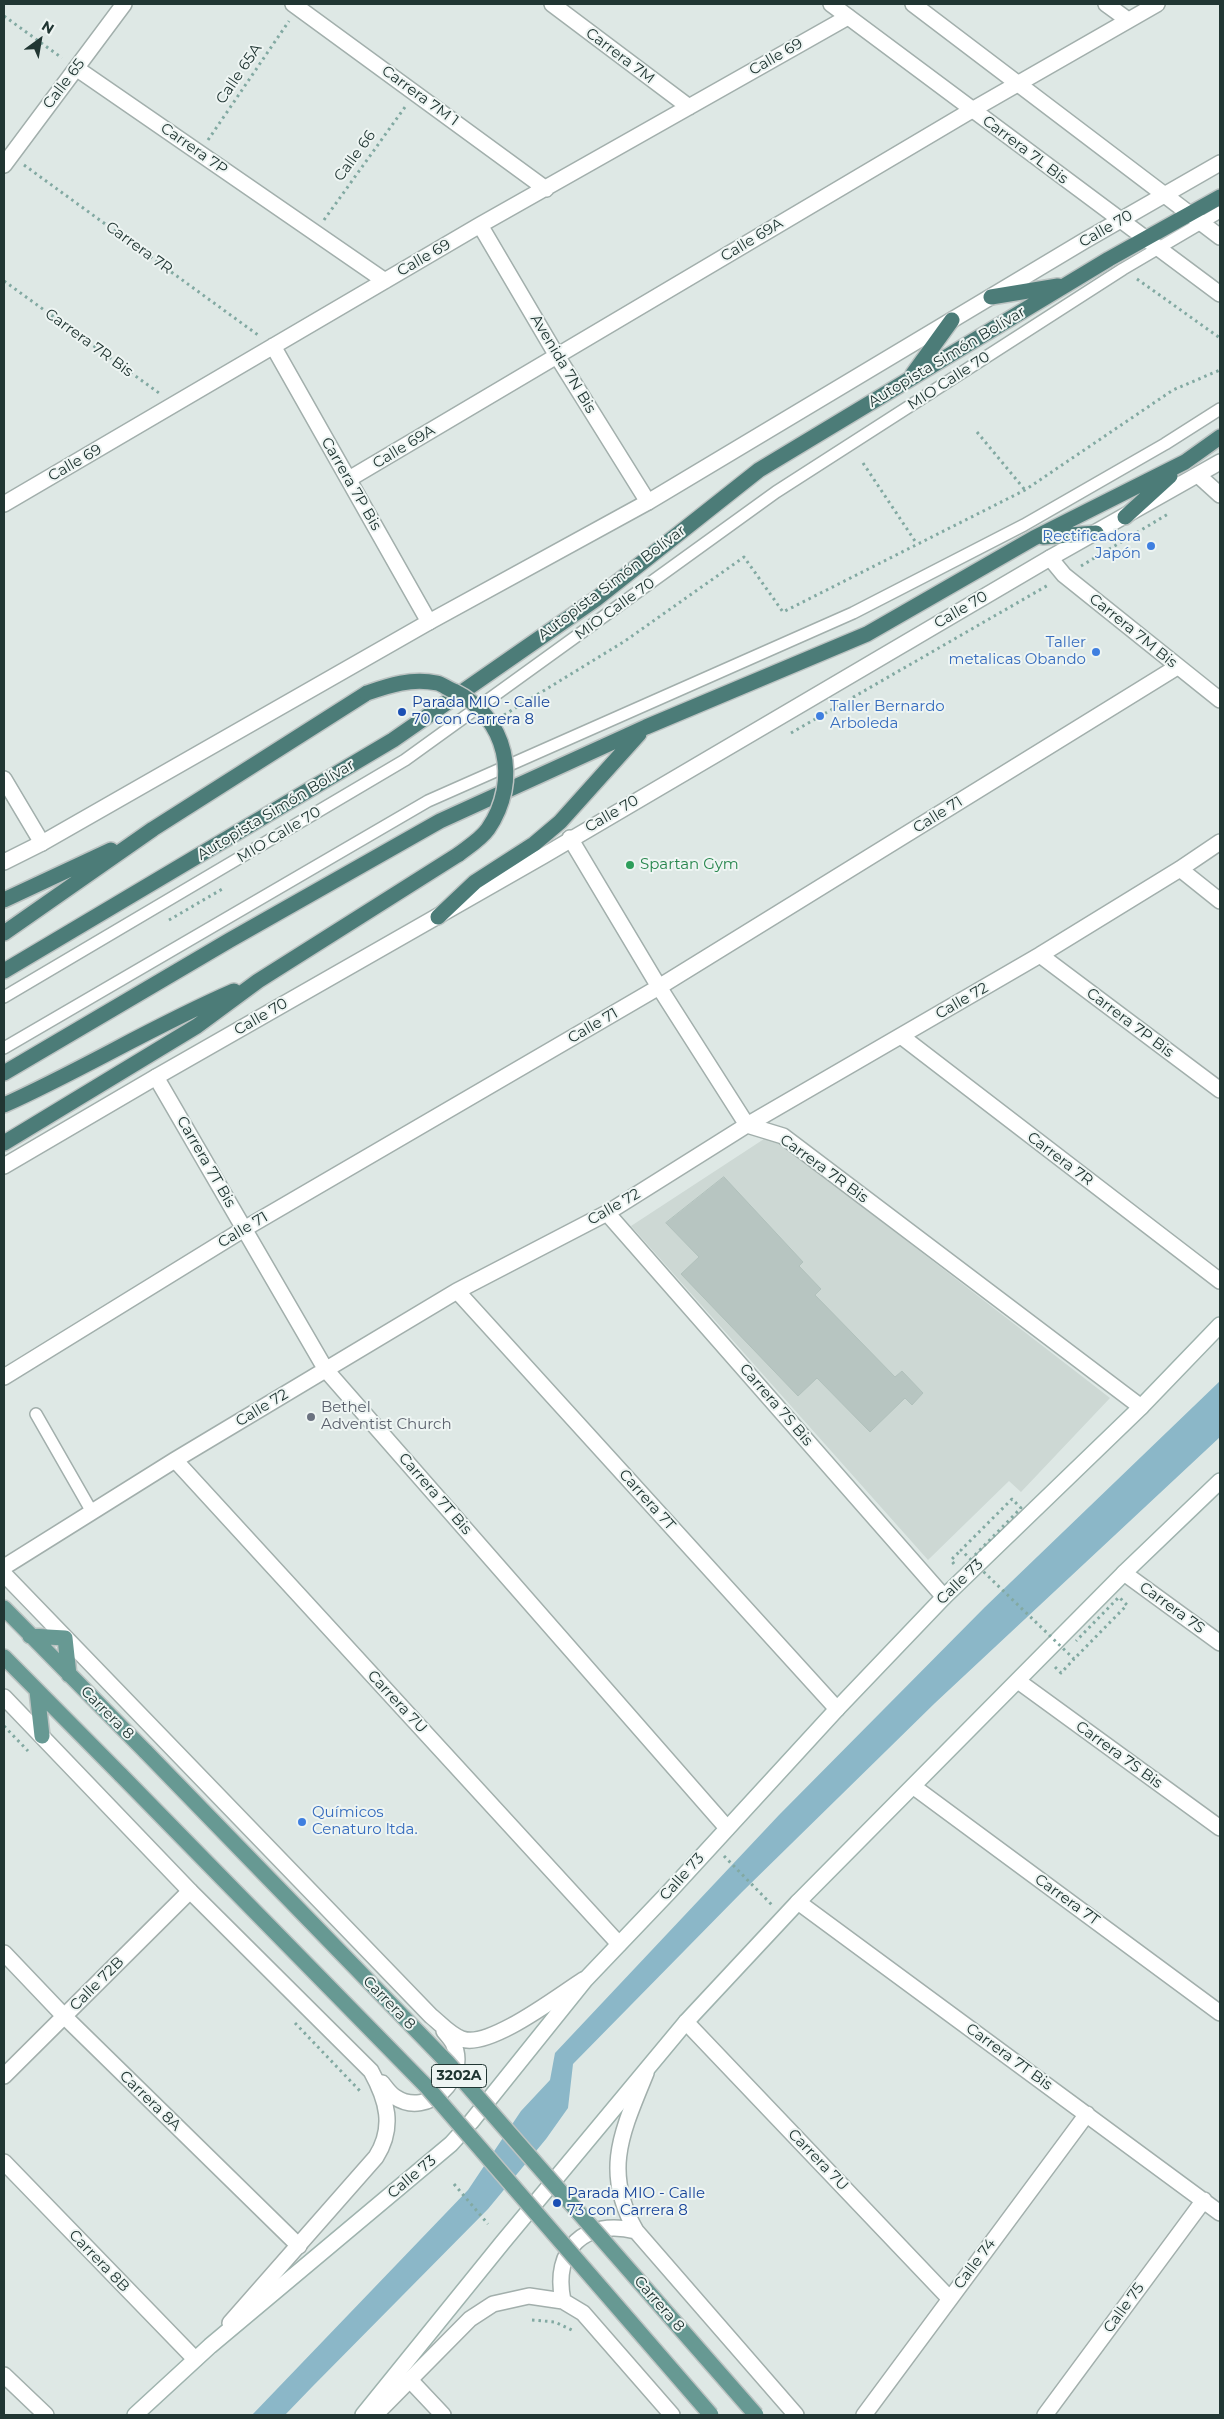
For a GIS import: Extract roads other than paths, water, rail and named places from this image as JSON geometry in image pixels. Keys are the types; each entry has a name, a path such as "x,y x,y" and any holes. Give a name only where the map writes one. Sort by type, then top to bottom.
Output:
{"highway":[{"name":"Autopista Simón Bolívar","path":"4,971 393,740 596,599 759,470 1145,238 1195,219 1220,197"},
{"path":"991,297 1067,284"},
{"path":"909,380 952,320"},
{"path":"1125,517 1185,462 1220,437"},
{"path":"4,1073 238,935 440,821 646,727 867,634 1034,538 1185,462"},
{"path":"1034,538 1096,533"},
{"path":"4,933 153,829 367,694 401,681 438,683 470,699 494,727 506,762 504,798 487,830 459,854 258,981 197,1026 4,1143"},
{"path":"438,917 475,882 534,844 560,822 646,727"},
{"path":"4,900 153,829"},
{"path":"4,1105 187,1011 258,981"}],"main road":[{"name":"Carrera 8","path":"4,1608 447,2062 756,2415"},
{"path":"30,1636 65,1638 69,1675"},
{"name":"Carrera 8","path":"4,1657 427,2087 711,2415"},
{"path":"37,1691 42,1736"}],"street":[{"name":"Calle 65","path":"7,160 124,4"},
{"name":"Carrera 7M","path":"552,4 689,107"},
{"name":"Carrera 7L Bis","path":"831,4 1220,294"},
{"path":"913,4 1220,237"},
{"path":"1106,4 1128,20"},
{"name":"Calle 69A","path":"349,479 972,110 1157,4"},
{"name":"Carrera 7M 1","path":"296,6 546,189"},
{"name":"Calle 69","path":"4,504 480,225 848,17"},
{"name":"Carrera 7P","path":"76,68 385,281"},
{"name":"Calle 70","path":"4,862 42,843 429,622 648,502 952,320 1220,163"},
{"name":"Avenida 7N Bis","path":"480,225 557,356 648,502"},
{"name":"Carrera 7P Bis","path":"273,346 429,622"},
{"name":"Calle 70","path":"4,1166 156,1077 438,917 1050,558 1199,476 1220,462"},
{"path":"1199,476 1220,495"},
{"name":"Carrera 7M Bis","path":"1050,558 1064,576 1220,700"},
{"name":"Calle 71","path":"4,1377 244,1229 659,988 1177,667"},
{"path":"4,779 42,843"},
{"path":"570,838 659,988 747,1125"},
{"name":"Calle 72","path":"4,1567 175,1460 457,1291 607,1213 747,1125 1040,955 1180,869 1220,842"},
{"path":"1180,869 1220,901"},
{"name":"Carrera 7P Bis","path":"1040,955 1220,1090"},
{"name":"Carrera 7R","path":"900,1036 1220,1281"},
{"name":"Carrera 7T Bis","path":"156,1077 326,1370 727,1828"},
{"name":"Carrera 7R Bis","path":"747,1125 783,1136 1141,1407"},
{"name":"Carrera 7S Bis","path":"607,1213 944,1597"},
{"name":"Carrera 7T","path":"457,1291 837,1709"},
{"name":"Calle 73","path":"135,2415 210,2346 451,2144 471,2122 585,1980 837,1709 944,1597 1141,1407 1220,1325"},
{"name":"Carrera 7U","path":"175,1460 619,1944"},
{"path":"363,2415 503,2242 686,2022 798,1902 1124,1573 1220,1481"},
{"name":"Carrera 7S","path":"1124,1573 1220,1643"},
{"name":"Carrera 8","path":"4,1574 431,2016 462,2039 481,2040 494,2036 585,1980"},
{"name":"Carrera 7S Bis","path":"1018,1681 1220,1828"},
{"path":"4,1697 190,1891 395,2097 406,2102 423,2101 439,2095 454,2077 457,2066 453,2043 431,2016"},
{"name":"Carrera 7T","path":"914,1787 1220,2013"},
{"name":"Calle 72B","path":"4,2076 190,1891"},
{"name":"Carrera 7T Bis","path":"798,1902 1220,2213"},
{"name":"Carrera 8A","path":"4,1953 65,2017 299,2246"},
{"name":"Carrera 7U","path":"686,2022 949,2298"},
{"name":"Carrera 8","path":"647,2070 622,2133 617,2155 619,2192 623,2205 636,2231 796,2415"},
{"path":"210,2346 369,2167 382,2148 388,2128 388,2108 371,2071"},
{"name":"Calle 74","path":"864,2415 1087,2114"},
{"name":"Carrera 8B","path":"4,2162 195,2359"},
{"name":"Calle 75","path":"1045,2415 1204,2200"},
{"path":"563,2301 559,2283 562,2265 570,2249 583,2236 600,2228 618,2227 636,2231"},
{"path":"376,2415 470,2319 493,2304 529,2296 563,2301 583,2313 672,2415"},
{"path":"4,2374 46,2415"},
{"path":"410,2380 443,2415"}],"lane":[{"name":"MIO Calle 70","path":"4,997 405,760 776,492 1158,248 1195,219 1220,212"},
{"path":"4,1048 428,801 853,612 1024,525 1220,409"},
{"path":"36,1414 92,1512"}],"water":[{"path":"1220,1381 1220,1437 935,1703 742,1892 573,2064 568,2108 546,2139 488,2209 285,2415 252,2415 468,2190 521,2111 550,2080 555,2053 779,1815 985,1607"}],"place":[{"name":"Rectificadora Japón","path":"1151,546"},
{"name":"Taller metalicas Obando","path":"1096,652"},
{"name":"Parada MIO - Calle 70 con Carrera 8","path":"402,712"},
{"name":"Taller Bernardo Arboleda","path":"820,716"},
{"name":"Spartan Gym","path":"630,865"},
{"name":"Bethel Adventist Church","path":"311,1417"},
{"name":"Químicos Cenaturo ltda.","path":"302,1822"},
{"name":"Parada MIO - Calle 73 con Carrera 8","path":"557,2203"}]}
